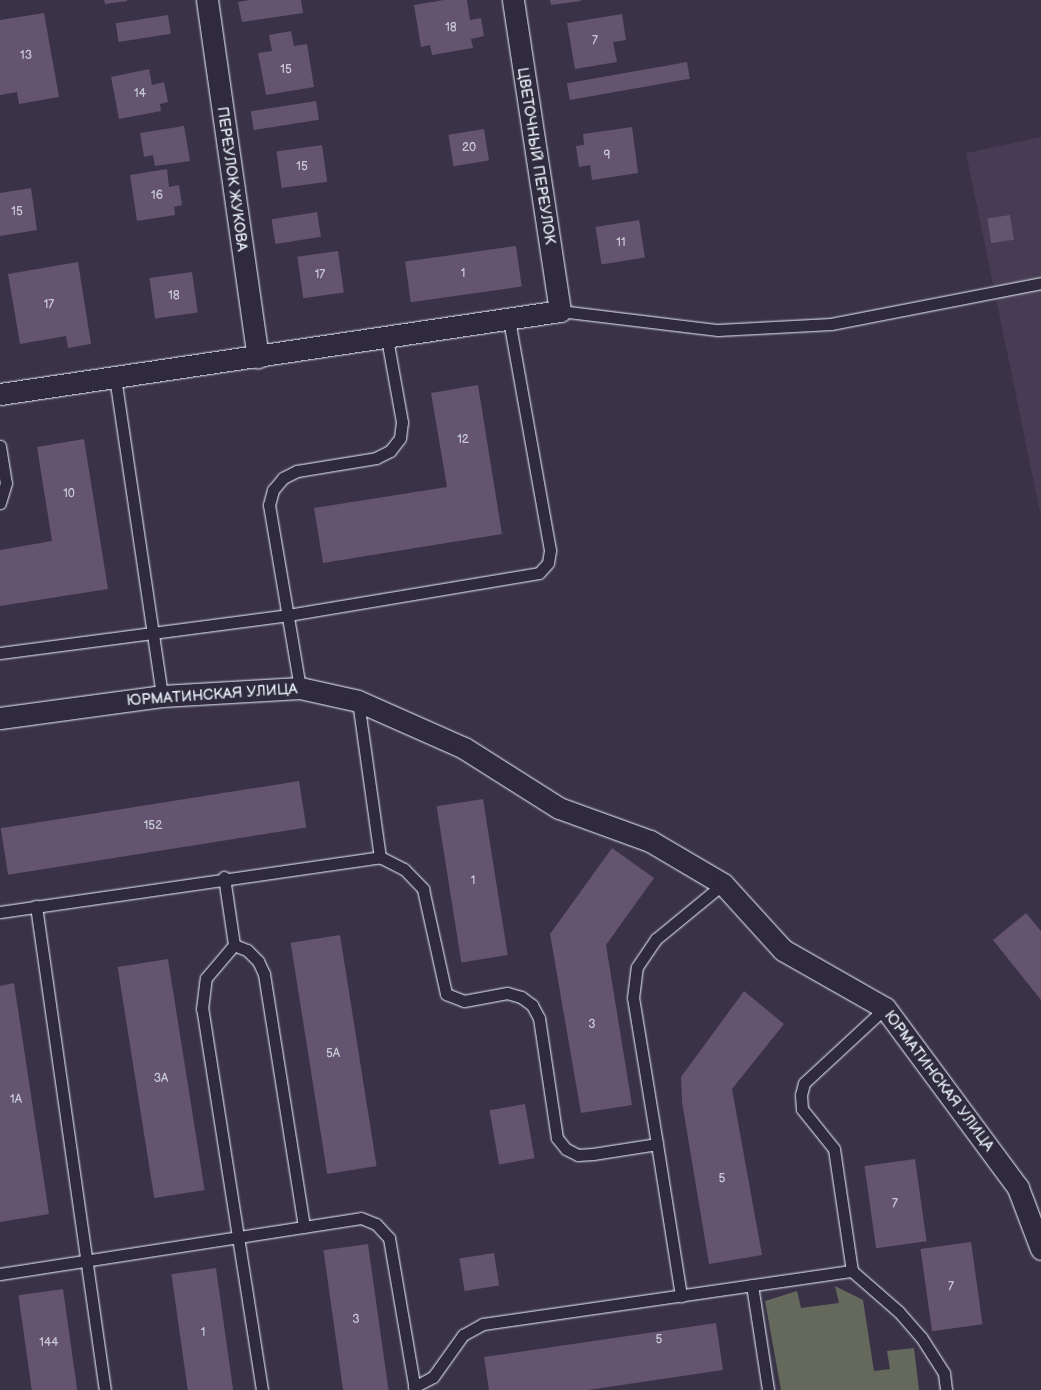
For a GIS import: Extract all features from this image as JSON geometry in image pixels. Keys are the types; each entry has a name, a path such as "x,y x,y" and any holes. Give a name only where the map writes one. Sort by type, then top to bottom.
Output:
{"street":[{"name":"ПЕРЕУЛОК ЖУКОВА","path":"207,0 258,357"},
{"name":"ЦВЕТОЧНЫЙ ПЕРЕУЛОК","path":"512,0 560,311"},
{"path":"0,394 387,339 560,311"},
{"name":"ЮРМАТИНСКАЯ УЛИЦА","path":"0,718 162,696 300,688 358,701 464,748 559,808 650,841 723,884 782,950 885,1008 1018,1188 1041,1250"}],"lane":[{"path":"560,311 718,330 832,324 1041,283"},
{"path":"0,653 153,631 288,615 539,573 548,563 550,550 509,319"},
{"path":"300,688 269,505 273,490 283,478 297,472 376,458 390,451 400,438 402,422 387,339"},
{"path":"115,377 162,696"},
{"path":"0,446 6,483 0,503"},
{"path":"358,701 380,856"},
{"path":"0,912 380,856 404,869 424,889 446,994 464,1001 507,993 521,997 532,1005 539,1018 557,1138 566,1149 578,1155 657,1144"},
{"path":"224,878 234,945 206,978 202,995 262,1390"},
{"path":"681,1296 633,998 637,967 656,938 723,884"},
{"path":"36,906 105,1390"},
{"path":"234,945 247,950 258,961 264,974 304,1227"},
{"path":"885,1008 804,1083 801,1095 802,1109 808,1120 834,1149 852,1270 899,1312 921,1337 944,1373 946,1390"},
{"path":"0,1274 361,1218 376,1224 389,1238 415,1389 433,1377 463,1335 483,1324 852,1270"},
{"path":"752,1285 768,1390"}],"shaded area":[{"path":"1041,137 1041,517 966,153"}],"green space":[{"path":"835,1286 863,1300 874,1371 890,1369 887,1351 914,1348 919,1390 781,1390 765,1301 797,1291 801,1308 839,1303"}],"building":[{"path":"104,0 127,0 127,1 105,4"},
{"path":"249,0 301,0 303,13 242,22 238,2"},
{"path":"444,0 467,0 470,20 481,18 484,36 471,39 473,48 432,55 430,45 421,47 414,5"},
{"path":"550,0 581,0 581,1 551,5"},
{"path":"44,13 59,97 19,104 17,92 0,95 0,20"},
{"path":"622,14 626,40 613,42 617,62 575,69 567,23"},
{"path":"168,15 171,34 119,42 116,23"},
{"path":"291,31 294,46 307,44 314,87 266,95 258,53 272,51 269,35"},
{"path":"687,62 690,79 570,100 567,83"},
{"path":"149,69 152,85 164,82 168,102 160,104 161,111 119,119 111,77"},
{"path":"316,101 319,120 254,130 251,111"},
{"path":"184,126 190,161 155,166 153,155 144,157 140,133"},
{"path":"632,127 638,173 592,180 590,165 579,167 576,146 584,145 583,134"},
{"path":"484,129 489,161 453,166 448,135"},
{"path":"322,145 327,182 282,188 276,151"},
{"path":"167,169 169,187 179,185 182,205 174,207 175,215 137,221 130,175"},
{"path":"31,188 37,230 0,236 0,193"},
{"path":"317,212 321,237 275,244 272,219"},
{"path":"1010,215 1014,240 991,243 987,219"},
{"path":"639,220 645,258 601,264 596,227"},
{"path":"516,246 522,287 411,302 405,262"},
{"path":"338,251 344,293 303,298 297,257"},
{"path":"78,262 91,344 68,348 66,336 20,344 8,274"},
{"path":"192,272 198,313 155,319 149,278"},
{"path":"478,385 502,534 323,563 314,508 447,487 431,393"},
{"path":"84,439 108,589 0,606 0,550 52,541 37,447"},
{"path":"299,781 306,827 8,875 1,828"},
{"path":"483,799 508,955 461,962 437,806"},
{"path":"612,848 654,878 606,945 632,1105 581,1113 550,934"},
{"path":"1026,913 1041,931 1041,1000 993,940"},
{"path":"340,935 377,1166 327,1174 291,943"},
{"path":"168,959 205,1190 154,1198 118,967"},
{"path":"14,983 49,1214 0,1222 0,986"},
{"path":"744,991 784,1024 732,1089 762,1255 709,1264 682,1102 681,1077"},
{"path":"525,1104 535,1158 499,1164 490,1110"},
{"path":"915,1159 927,1241 876,1248 864,1166"},
{"path":"971,1242 983,1324 932,1331 920,1249"},
{"path":"368,1244 389,1390 343,1390 323,1250"},
{"path":"494,1253 499,1286 465,1291 459,1258"},
{"path":"216,1268 233,1390 188,1390 171,1274"},
{"path":"63,1289 77,1390 32,1390 18,1295"},
{"path":"716,1323 723,1370 588,1390 489,1390 484,1357"}]}
